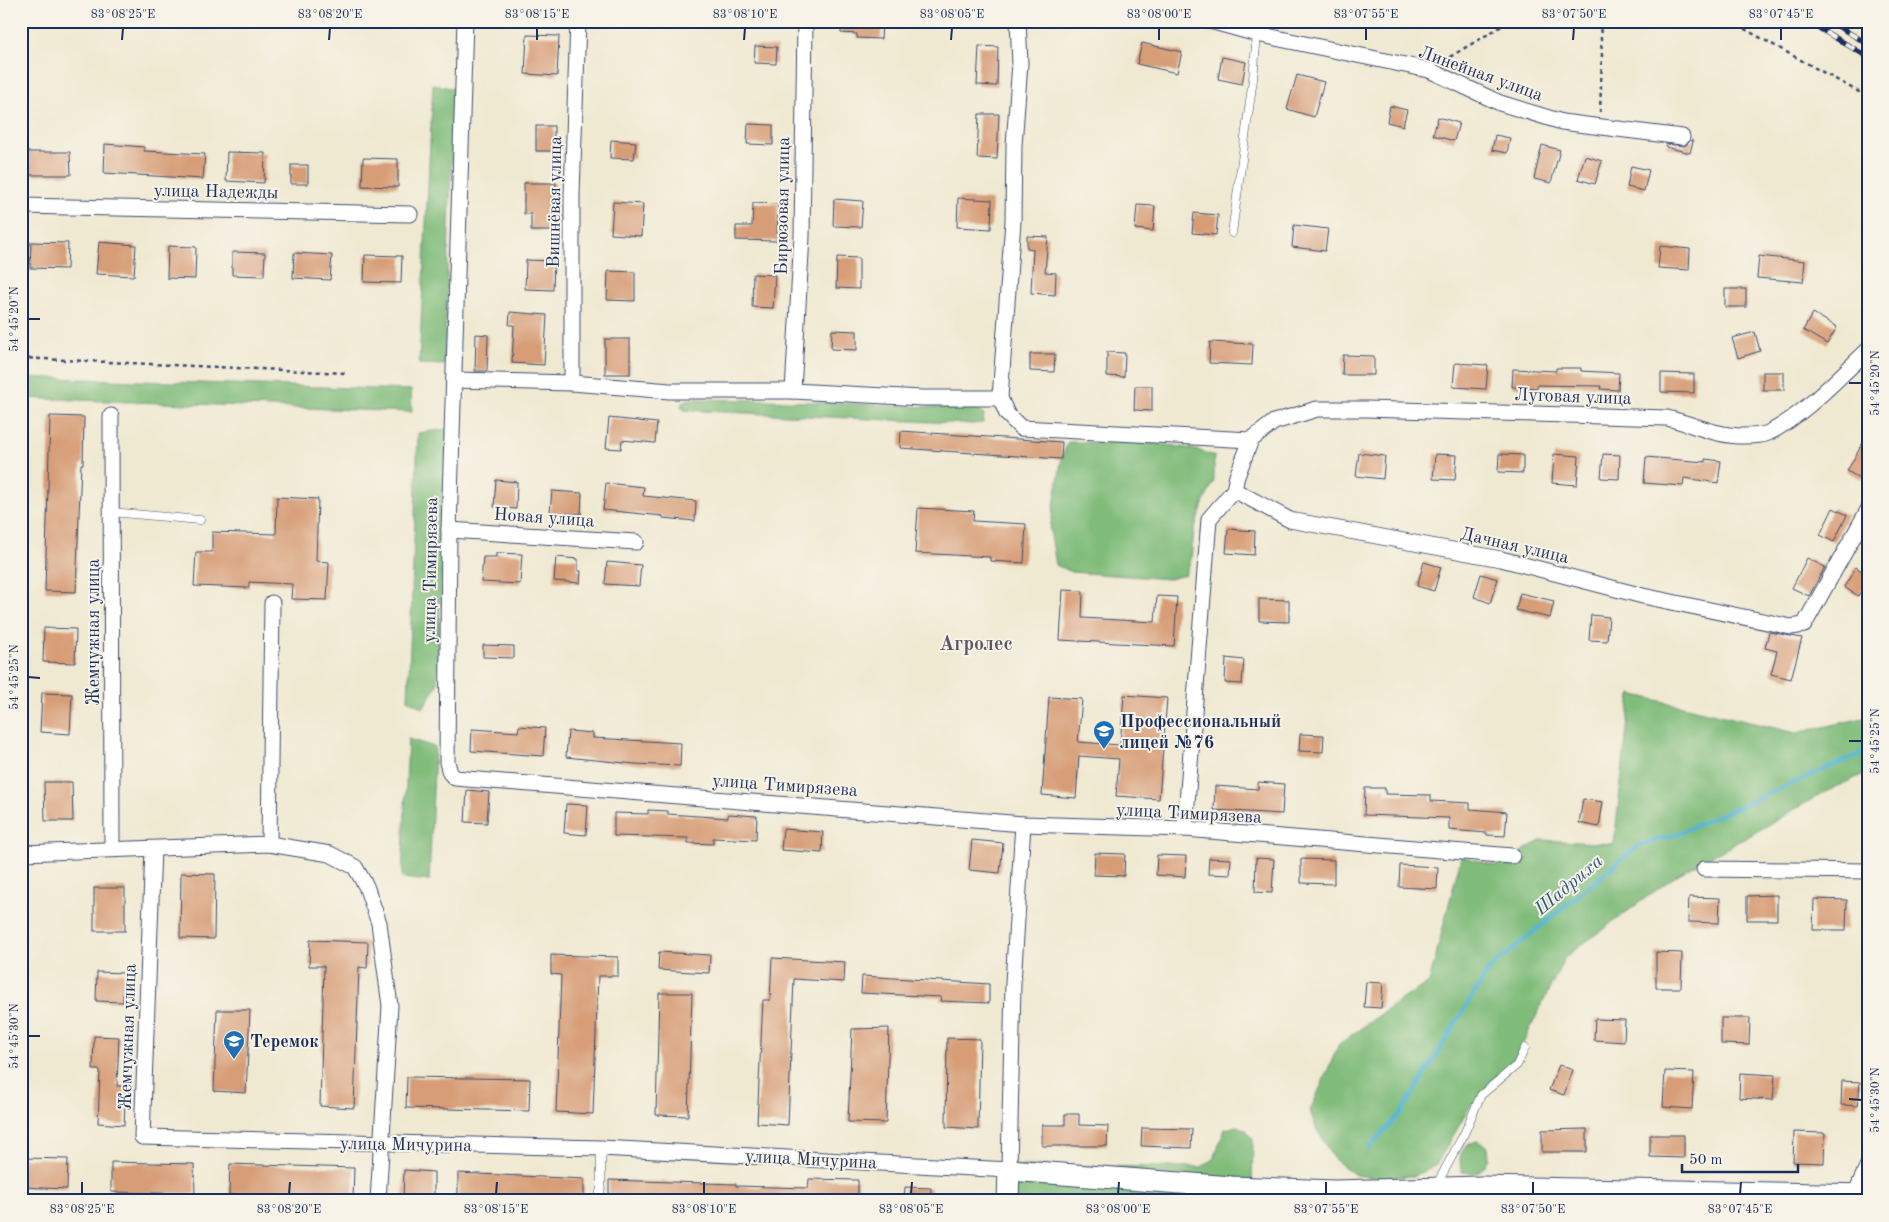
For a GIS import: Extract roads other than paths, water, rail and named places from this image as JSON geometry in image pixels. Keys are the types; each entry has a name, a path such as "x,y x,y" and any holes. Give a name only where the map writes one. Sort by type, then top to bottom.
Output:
{"street":[{"name":"улица Тимирязева","path":"466,21 449,530 447,762 450,773 455,778 1023,824 1185,829 1512,856"},
{"name":"Вишнёвая улица","path":"572,383 572,194 578,21"},
{"name":"Бирюзовая улица","path":"794,391 802,236 805,21"},
{"path":"1018,21 1020,63 1014,146 1013,221 1000,398 1007,414 1021,428 1251,440 1237,476 1234,490 1209,518 1185,829"},
{"name":"Линейная улица","path":"1210,21 1257,34 1429,70 1500,103 1562,122 1682,137"},
{"name":"улица Надежды","path":"21,206 410,214"},
{"name":"Луговая улица","path":"1251,440 1274,422 1317,409 1667,418 1720,434 1745,436 1766,434 1798,414 1868,350"},
{"path":"454,380 572,383 670,391 794,391 922,398 1000,398"},
{"name":"Жемчужная улица","path":"111,416 112,848"},
{"name":"Дачная улица","path":"1234,490 1290,520 1501,559 1642,596 1791,627 1804,625 1868,510"},
{"name":"Новая улица","path":"449,530 636,542"},
{"path":"269,844 272,603"},
{"path":"1008,1201 1012,984 1023,824"},
{"path":"21,853 112,848 153,849 269,844 330,854 355,867 366,886 379,923 390,1006 378,1201"},
{"name":"Жемчужная улица","path":"142,1137 153,849"},
{"path":"1704,869 1868,871"},
{"name":"улица Мичурина","path":"142,1137 601,1148 1009,1170 1326,1191 1435,1188 1625,1195 1858,1196"},
{"path":"1858,1196 1868,1165"}],"lane":[{"path":"1232,233 1253,79 1257,34"},
{"path":"111,512 200,520"},
{"path":"1435,1188 1464,1134 1481,1095 1517,1065 1525,1048"},
{"path":"598,1201 601,1188 601,1148"}],"waterway":[{"name":"Шадриха","path":"1368,1149 1401,1113 1489,969 1639,845 1674,835 1860,754 1868,742"}],"railway":[{"path":"1807,21 1868,57"},
{"path":"1829,21 1868,44"}],"place":[{"name":"Профессиональный лицей №76","path":"1104,750"},
{"name":"Теремок","path":"234,1060"}],"district":[{"name":"Агролес","path":"976,643"}]}
